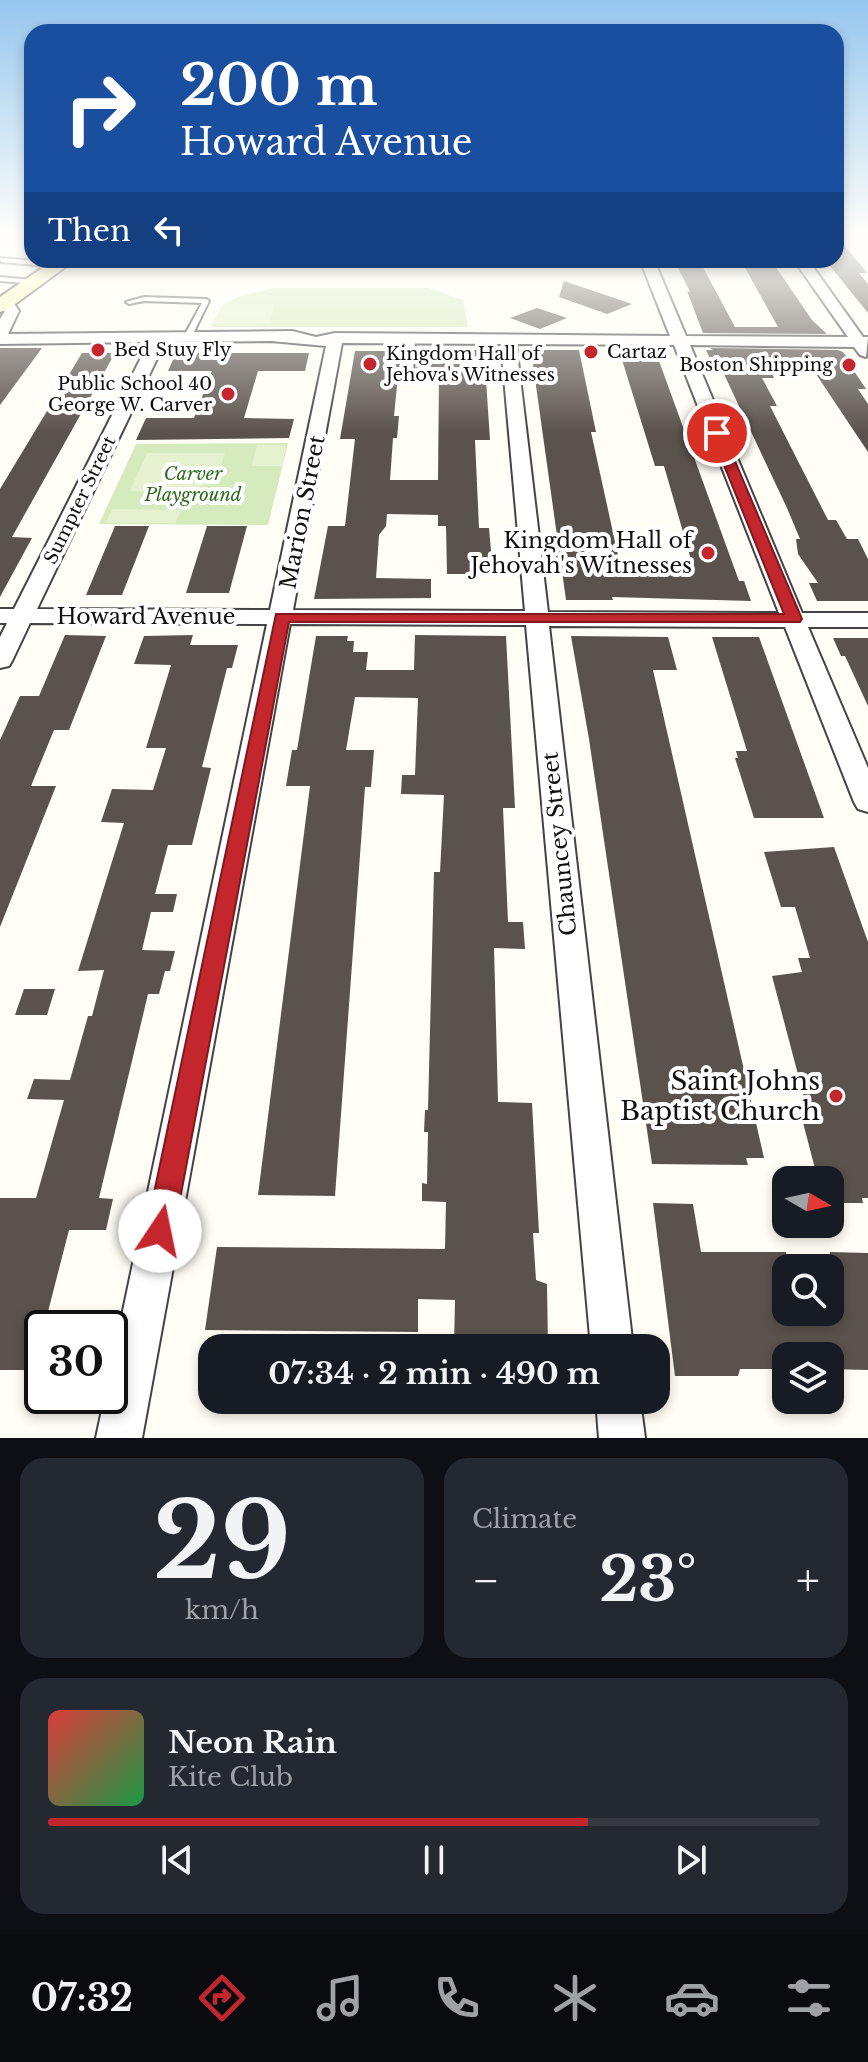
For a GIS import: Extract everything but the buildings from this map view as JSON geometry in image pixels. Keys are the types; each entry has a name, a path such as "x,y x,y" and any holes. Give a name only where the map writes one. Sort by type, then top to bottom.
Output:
{"street":[{"path":"663,299 868,802"},
{"path":"830,299 865,346"},
{"path":"3,304 12,311 0,337 277,338 294,341 335,338 679,340 865,346"},
{"name":"Sumpter Street","path":"0,661 11,616 159,338"},
{"name":"Marion Street","path":"119,1438 335,338"},
{"name":"Chauncey Street","path":"508,339 611,1334"},
{"name":"Howard Avenue","path":"11,616 868,620"},
{"path":"619,1414 622,1438"}],"lane":[{"path":"129,302 143,299"},
{"path":"147,299 206,301 187,338"},
{"path":"409,375 411,339"}],"green space":[{"path":"234,299 460,299 468,327 211,327"},
{"path":"223,304 275,304 269,324 212,324"},
{"name":"Carver Playground","path":"288,443 268,525 99,524 136,444"},
{"path":"257,445 286,445 282,466 252,466"},
{"path":"147,453 225,453 218,472 201,486 165,492 130,491"},
{"path":"112,509 181,510 175,523 106,523"}],"place":[{"name":"Bed Stuy Fly","path":"98,350"},
{"name":"Cartaz","path":"591,352"},
{"name":"Kingdom Hall of Jehova's Witnesses","path":"370,364"},
{"name":"Boston Shipping","path":"849,365"},
{"name":"Public School 40 George W. Carver","path":"228,394"},
{"name":"Kingdom Hall of Jehovah's Witnesses","path":"708,553"},
{"name":"Saint Johns Baptist Church","path":"836,1096"}],"route":[{"path":"160,1231 282,617 794,619 717,433"}]}
